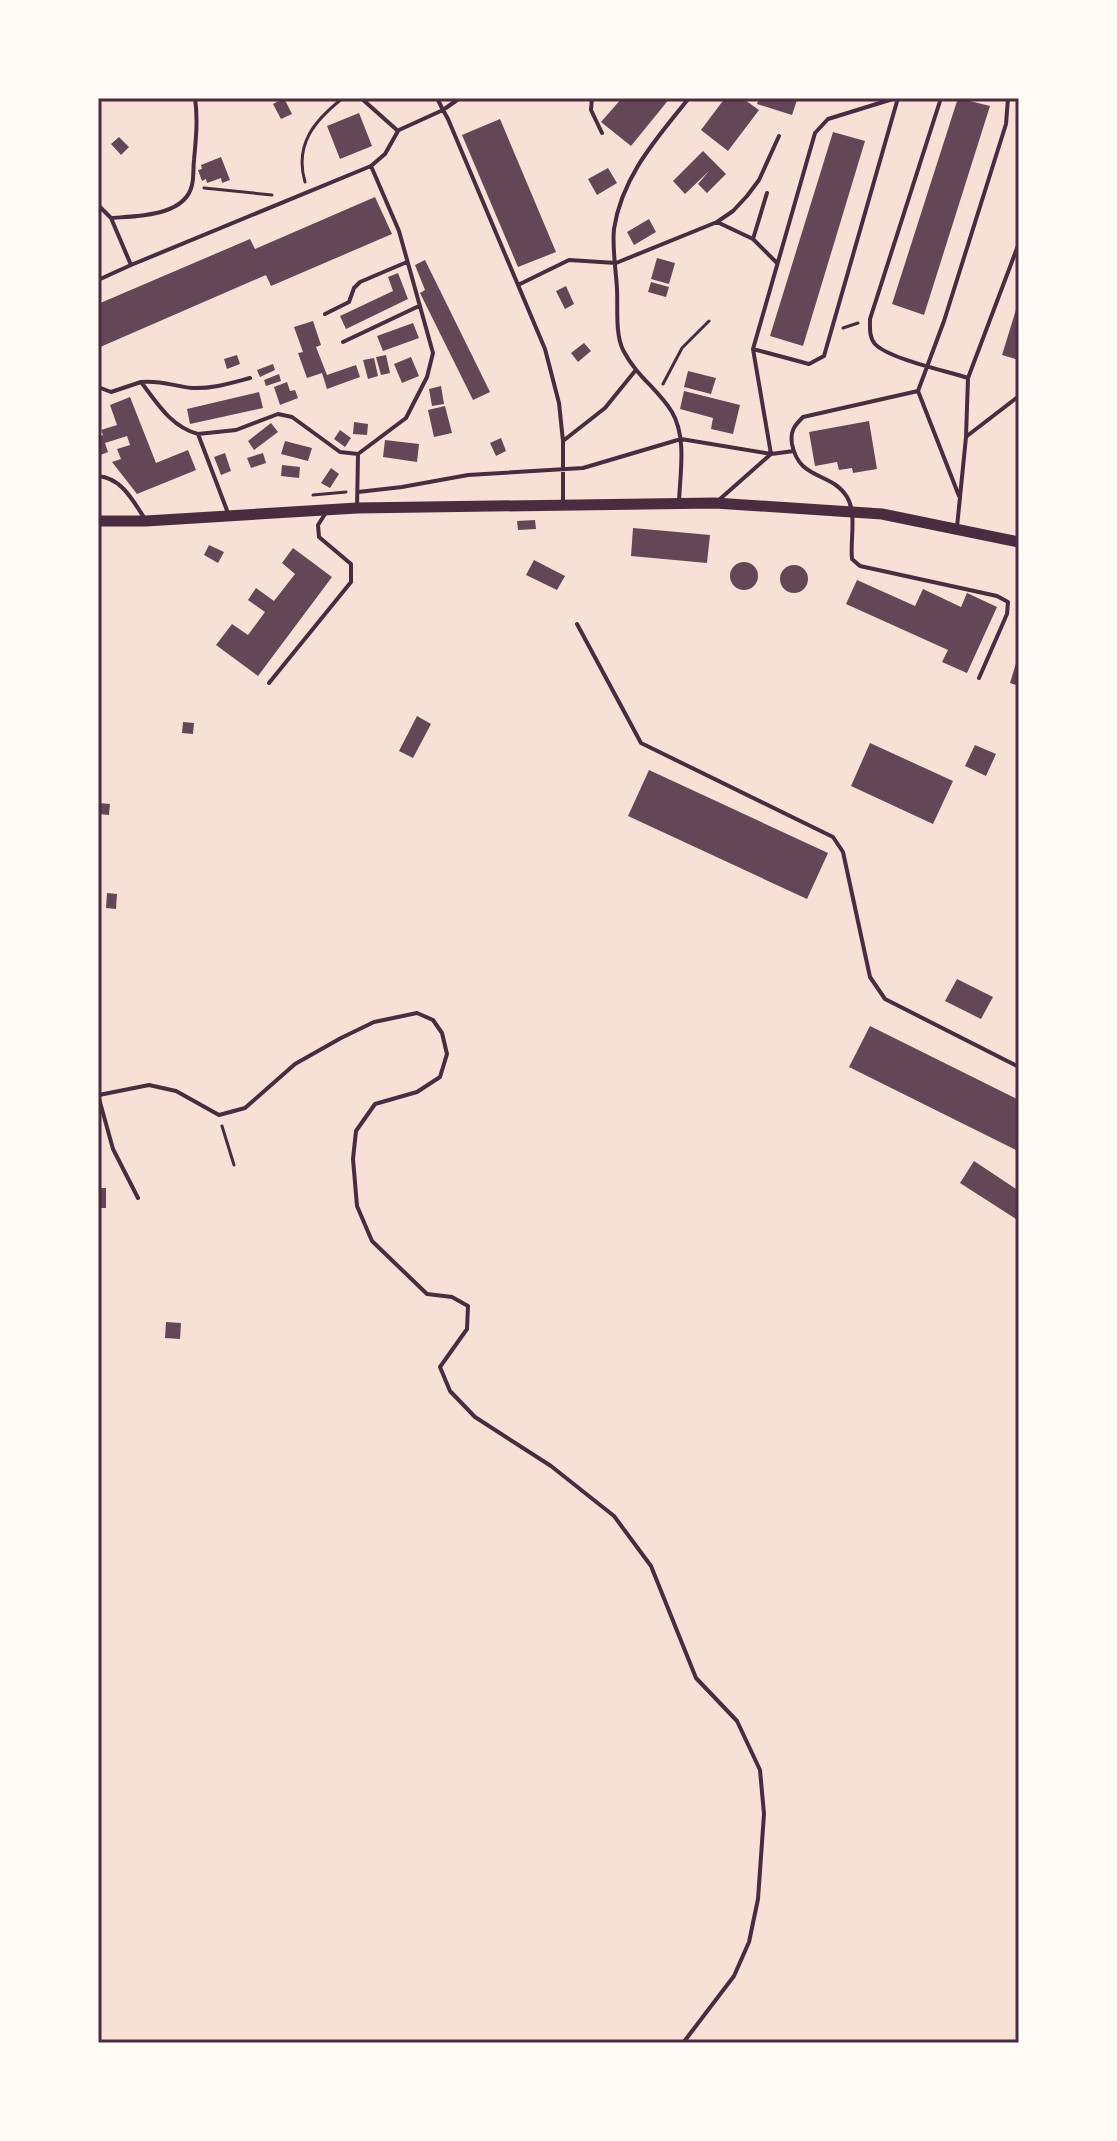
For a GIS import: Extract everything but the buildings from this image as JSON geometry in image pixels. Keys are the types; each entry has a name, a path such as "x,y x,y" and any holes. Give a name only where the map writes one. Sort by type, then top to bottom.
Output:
{"main road":[{"path":"98,521 146,521 357,508 715,503 882,514 1019,542"}],"lane":[{"path":"111,218 165,210 186,198 192,187 197,137 195,98"},
{"path":"361,98 398,131"},
{"path":"437,98 545,349 559,403 563,441 563,503"},
{"path":"98,280 371,166 385,154 398,131 443,110 460,98"},
{"path":"592,98 591,110 602,133"},
{"path":"679,503 681,439 671,410 635,371 621,345 614,231 631,177 643,156 689,98"},
{"path":"771,454 753,349 815,133 828,119 897,98"},
{"path":"753,349 809,364 824,356 897,98"},
{"path":"941,98 870,319 870,334 874,343 886,352 968,378"},
{"path":"959,496 918,391 944,321 1006,124 1008,98"},
{"path":"518,285 569,260 616,263 717,222 733,211 759,180 779,136"},
{"path":"141,382 178,426 198,434 236,430 278,414 292,417 340,452 358,454 406,418 427,377 433,353 399,231 371,166"},
{"path":"753,239 767,193"},
{"path":"98,205 111,218 131,265"},
{"path":"717,222 753,239 778,264"},
{"path":"957,530 968,378 1019,243"},
{"path":"325,314 349,302 360,282 407,262"},
{"path":"343,342 419,306"},
{"path":"563,441 605,408 635,371"},
{"path":"1019,373 1019,386"},
{"path":"98,387 111,392 141,382 164,381 191,388 219,386 250,378"},
{"path":"918,391 803,417 791,434 794,451 799,464 842,490 849,500 852,511 852,559 860,566 997,596 1008,602 1007,614 979,678"},
{"path":"966,437 1019,396"},
{"path":"198,434 230,516"},
{"path":"358,492 457,476 597,464 681,439 771,454 794,451"},
{"path":"357,508 358,454"},
{"path":"715,503 771,454"},
{"path":"98,476 112,479 125,489 146,521"},
{"path":"269,683 351,582 351,564 319,537 318,525 328,509"},
{"path":"577,624 641,743 833,837 843,852 870,977 885,999 1019,1067"},
{"path":"138,1198 113,1149 98,1094 149,1085 176,1091 219,1115 245,1108 295,1064 374,1022 417,1013 433,1020 442,1033 447,1054 440,1077 417,1092 375,1104 356,1131 353,1159 357,1206 372,1241 427,1294 452,1297 468,1306 467,1329 440,1367 450,1391 475,1417 551,1466 614,1516 651,1566 696,1678 737,1721 760,1770 764,1814 758,1899 749,1942 734,1976 683,2043"}],"path":[{"path":"307,191 303,175 305,141 323,114 343,98"},
{"path":"192,187 292,197"},
{"path":"831,332 870,319"},
{"path":"658,395 682,348 709,321"},
{"path":"219,1115 234,1165"}]}
